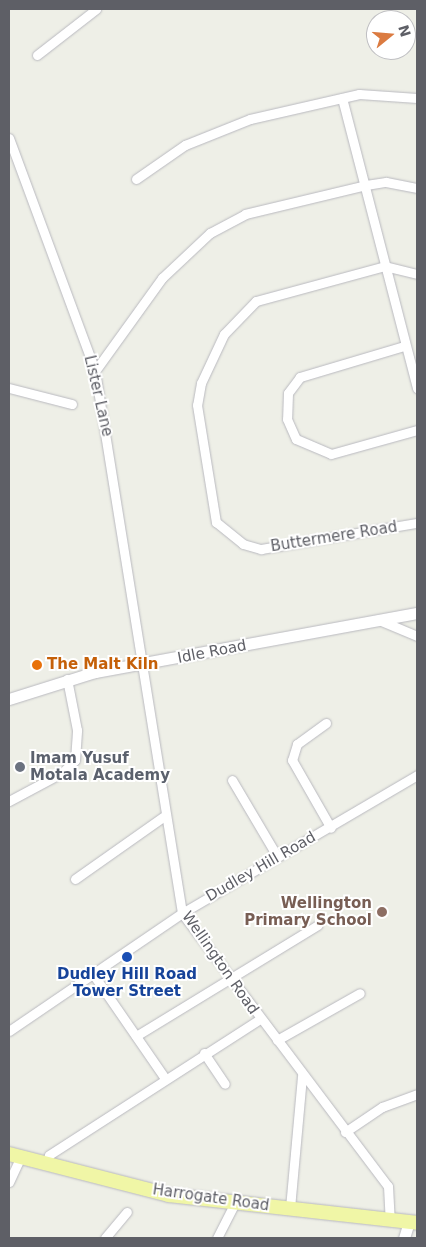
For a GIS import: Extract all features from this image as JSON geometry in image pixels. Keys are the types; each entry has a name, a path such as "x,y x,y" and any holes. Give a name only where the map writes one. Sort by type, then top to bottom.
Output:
{"highway":[{"name":"Harrogate Road","path":"15,1156 169,1195 234,1204 290,1208 413,1223"}],"street":[{"path":"37,55 96,9"},
{"path":"136,179 215,130 342,98 384,94 417,98"},
{"path":"342,98 366,185 404,346 417,387"},
{"name":"Lister Lane","path":"9,138 94,371 145,665"},
{"path":"94,371 162,278 210,233 245,214 366,185 386,182 417,188"},
{"path":"386,266 417,274"},
{"name":"Buttermere Road","path":"386,266 256,301 224,334 201,383 197,406 216,522 242,544 261,549 417,523"},
{"path":"404,346 300,377 288,393 287,419 296,440 331,454 417,430"},
{"path":"9,388 72,404"},
{"name":"Idle Road","path":"9,699 67,679 417,613"},
{"path":"379,620 417,636"},
{"name":"Wellington Road","path":"145,665 163,817 182,913 345,1132 388,1186 390,1220"},
{"path":"9,801 63,772 75,760 77,730 67,679"},
{"path":"326,723 297,744 292,760 331,828"},
{"name":"Dudley Hill Road","path":"9,1031 182,913 278,856 331,828 417,775"},
{"path":"232,780 278,856"},
{"path":"75,879 163,817"},
{"path":"136,1036 230,976 318,925"},
{"path":"93,974 164,1077"},
{"path":"277,1040 360,993"},
{"path":"46,1165 49,1155 164,1077 260,1019"},
{"path":"204,1053 225,1084"},
{"path":"290,1208 302,1075"},
{"path":"345,1132 382,1107 417,1094"},
{"path":"9,1182 15,1156"},
{"path":"218,1238 234,1204"},
{"path":"105,1238 127,1212"},
{"path":"404,1238 413,1223"}],"place":[{"name":"The Malt Kiln","path":"37,665"},
{"name":"Imam Yusuf Motala Academy","path":"20,767"},
{"name":"Wellington Primary School","path":"382,912"},
{"name":"Dudley Hill Road Tower Street","path":"127,957"}]}
